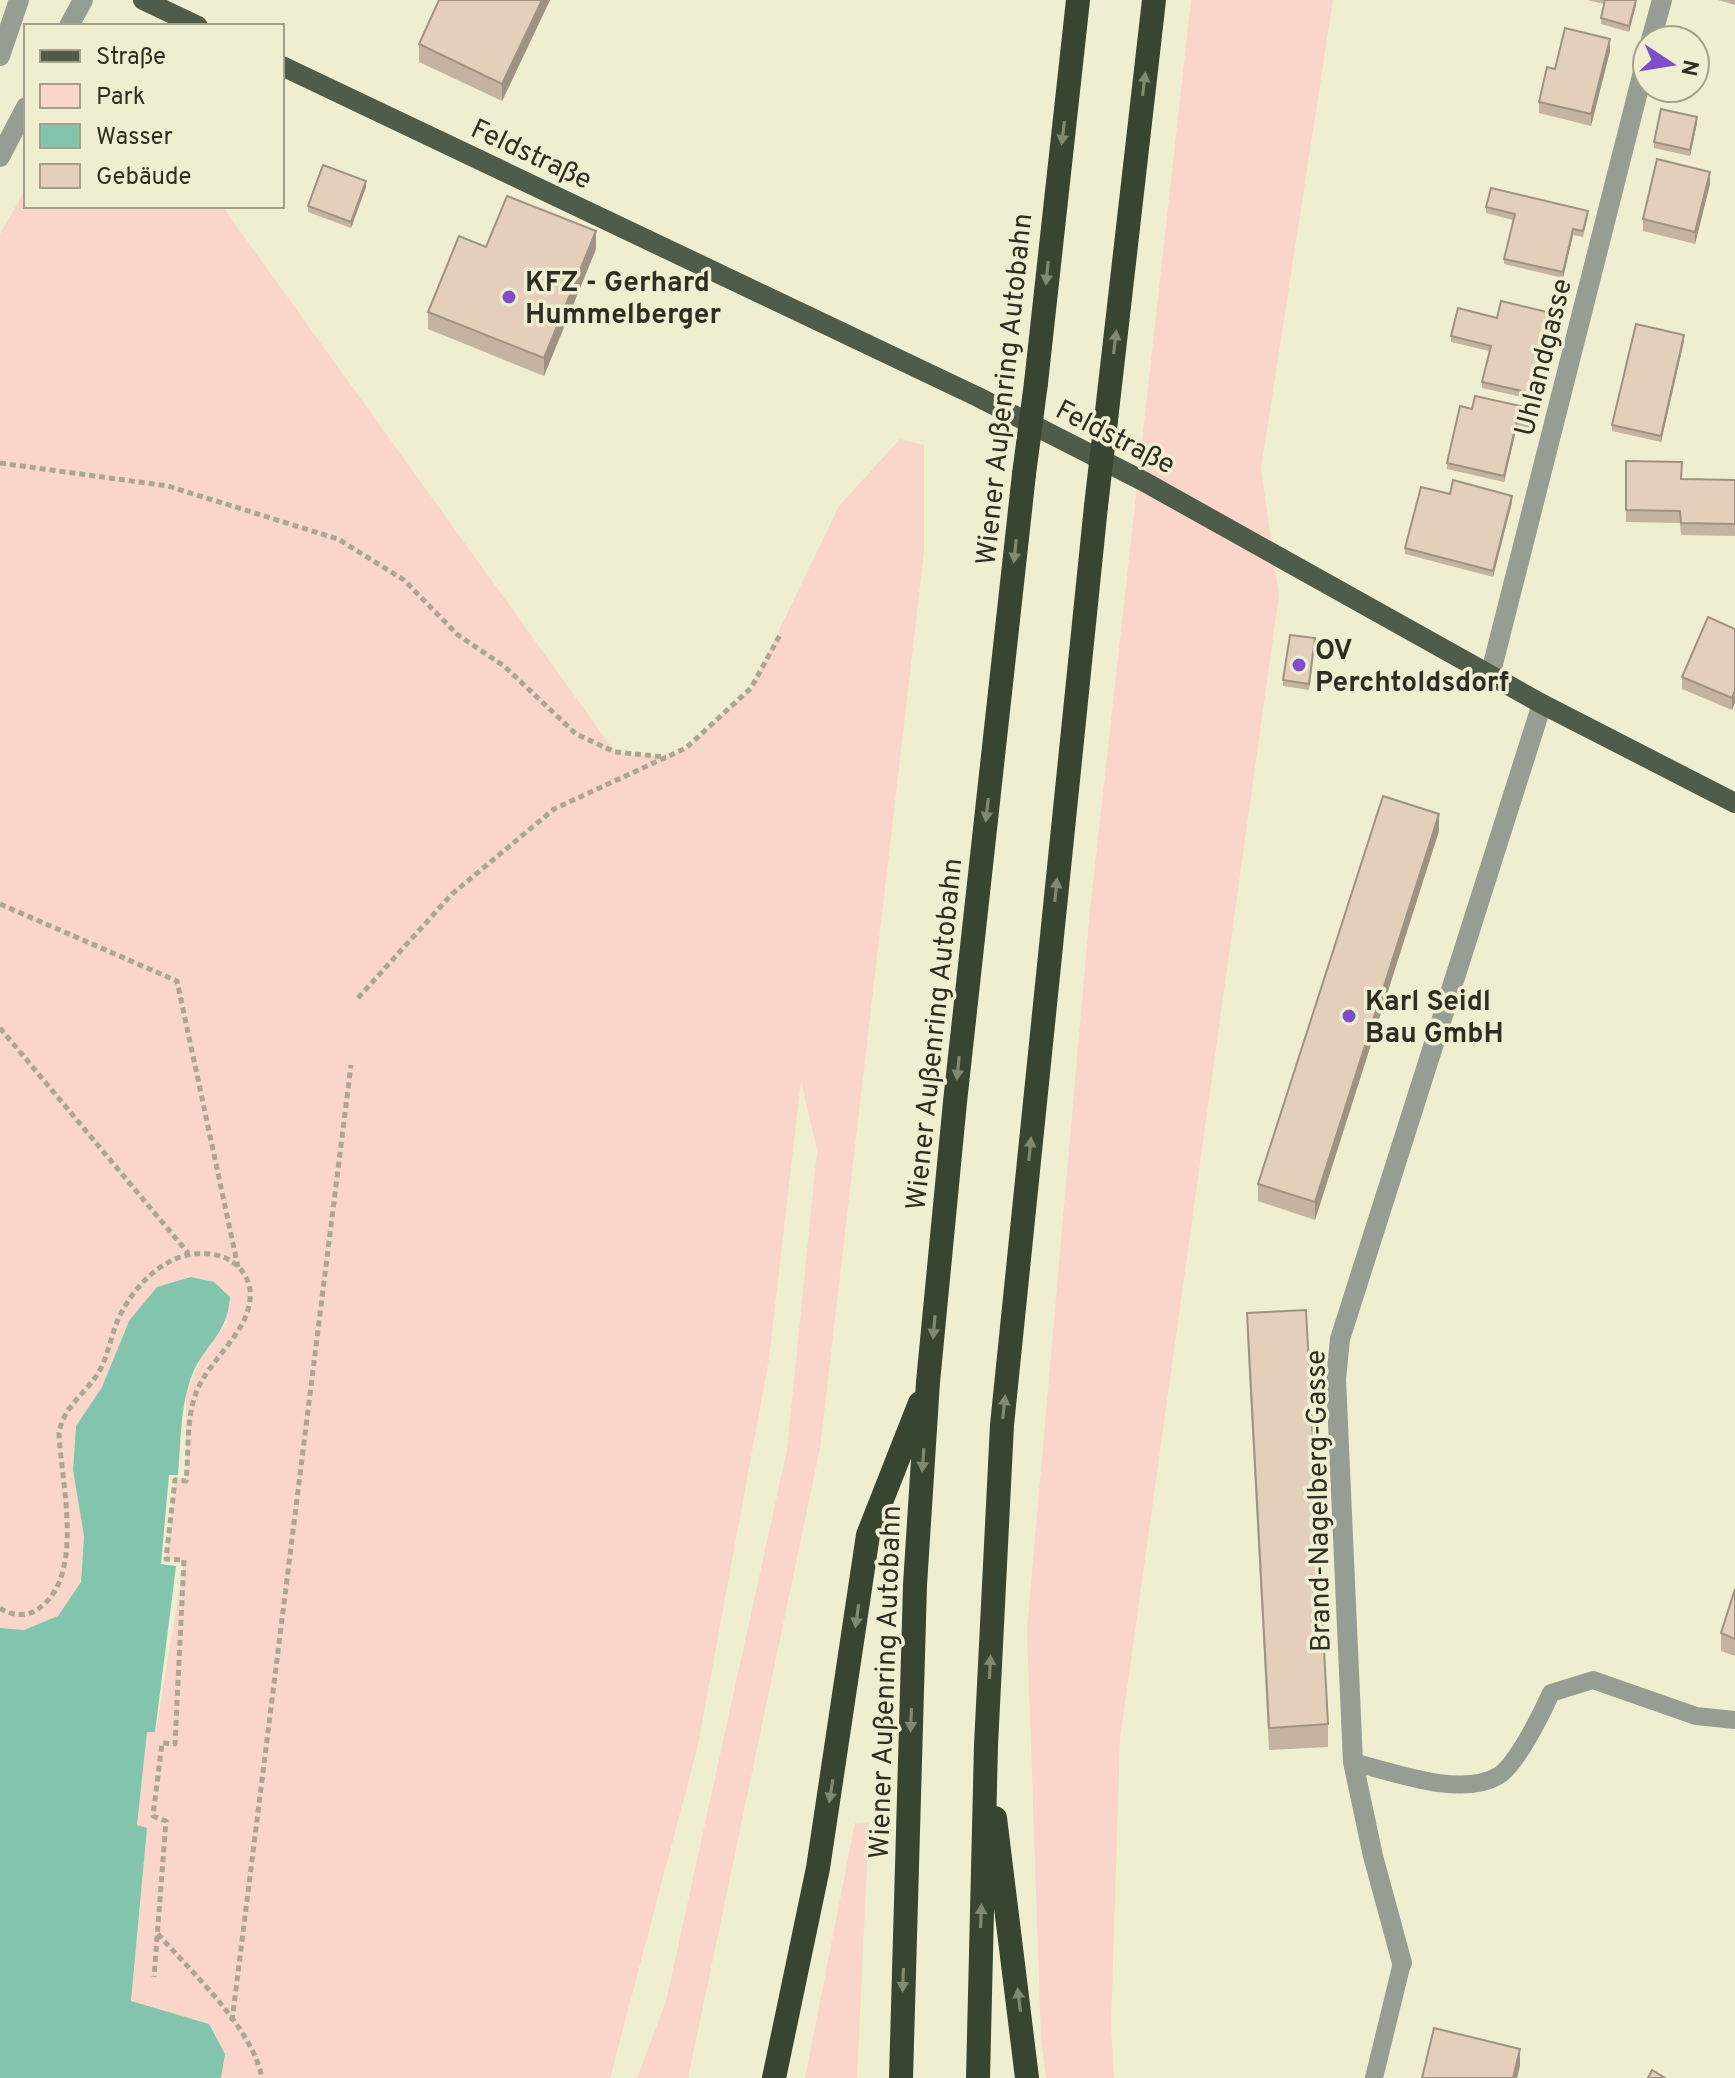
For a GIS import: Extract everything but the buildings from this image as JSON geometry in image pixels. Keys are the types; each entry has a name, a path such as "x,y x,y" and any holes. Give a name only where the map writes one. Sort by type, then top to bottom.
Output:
{"highway":[{"name":"Wiener Außenring Autobahn","path":"901,2078 915,1585 928,1382 956,1087 1078,0"},
{"path":"978,2078 986,1745 1002,1425 1096,506 1154,0"},
{"path":"774,2078 818,1868 868,1535 928,1382"},
{"path":"986,1745 1027,2078"},
{"path":"767,2078 778,2052"}],"main road":[{"path":"143,0 194,24"},
{"name":"Feldstraße","path":"284,67 978,397 1143,481 1491,672 1542,704 1735,803"}],"street":[{"path":"0,56 19,0"},
{"path":"70,24 83,0"},
{"path":"1655,24 1662,0"},
{"name":"Uhlandgasse","path":"1491,672 1635,104"},
{"path":"0,157 24,111"},
{"name":"Brand-Nagelberg-Gasse","path":"1402,1963 1373,1856 1353,1762 1336,1379 1340,1339 1542,704"}],"lane":[{"path":"1353,1762 1458,1787 1499,1776 1536,1727 1551,1693 1593,1680 1696,1716 1735,1720"},
{"name":"Brand-Nagelberg-Gasse","path":"1374,2078 1402,1963"}],"path":[{"path":"0,463 168,486 338,539 404,580 458,635 504,666 576,734 615,752 666,757"},
{"path":"358,998 452,894 554,809 686,748 751,688 780,635"},
{"path":"0,904 177,981 238,1267"},
{"path":"0,1028 188,1253"},
{"path":"232,2021 351,1065"},
{"path":"0,1608 9,1614 30,1614 50,1602 64,1575 67,1555 59,1433 62,1417 101,1367 118,1319 135,1293 165,1263 188,1253 227,1258 246,1275 250,1298 242,1322 195,1394 186,1481 175,1480 166,1559 184,1560 175,1744 162,1743 153,1816 166,1821 154,1977"},
{"path":"157,1933 232,2021 258,2058 262,2078"}],"green space":[{"path":"1191,0 1333,0 1261,469 1279,595 1120,1739 1111,2026 1114,2078 1046,2078 1041,2038 1027,1629 1090,910"},
{"path":"24,192 24,208 223,208 615,752 666,757 686,748 751,688 839,506 900,439 924,445 924,552 820,1448 688,2078 637,2078 666,2001 787,1450 817,1151 801,1080 769,1359 698,1745 610,2078 221,2078 224,2054 209,2024 131,2002 147,1829 137,1825 147,1731 156,1731 184,1561 166,1559 175,1480 186,1480 186,1393 203,1354 228,1321 129,1321 102,1387 76,1426 73,1470 84,1536 81,1582 58,1616 24,1630 0,1628 0,234"},
{"path":"869,1822 857,2078 805,2078 855,1823"}],"water":[{"path":"191,1277 214,1282 230,1297 225,1321 192,1375 183,1412 178,1475 169,1475 161,1564 176,1566 155,1732 147,1732 137,1825 147,1828 131,2001 209,2024 225,2054 221,2078 0,2078 0,1628 24,1630 58,1616 81,1582 84,1536 73,1470 76,1426 102,1387 129,1321 157,1287"}],"place":[{"name":"KFZ - Gerhard Hummelberger","path":"509,297"},
{"name":"OV Perchtoldsdorf","path":"1299,665"},
{"name":"Karl Seidl Bau GmbH","path":"1349,1016"}]}
